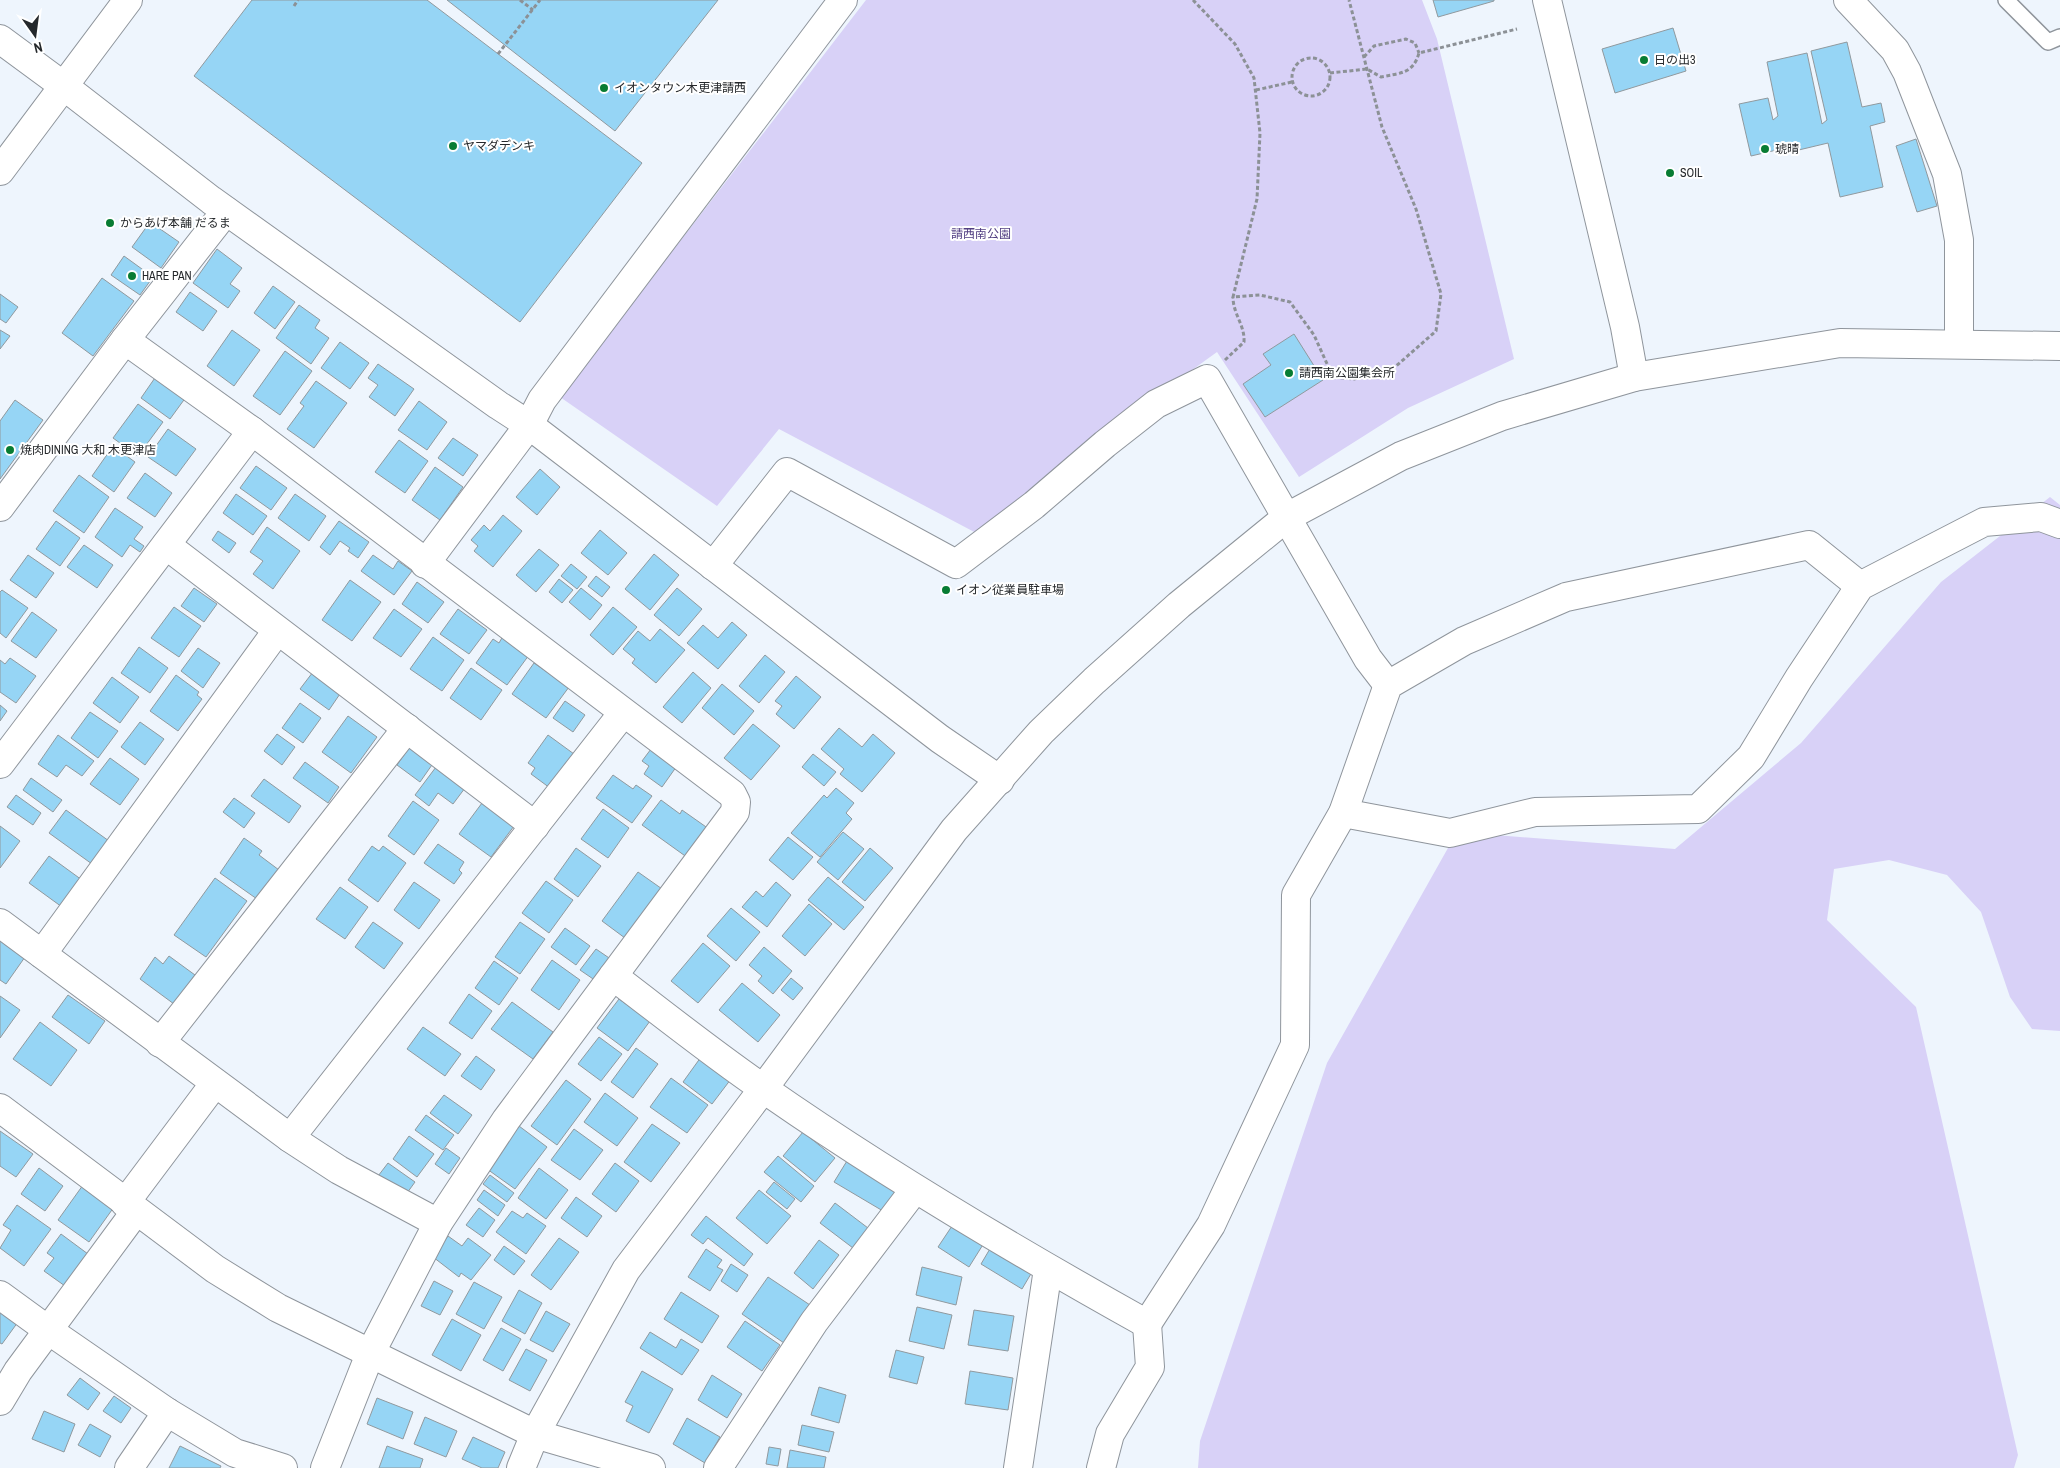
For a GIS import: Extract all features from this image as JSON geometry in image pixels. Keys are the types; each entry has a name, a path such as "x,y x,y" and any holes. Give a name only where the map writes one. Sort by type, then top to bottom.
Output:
{"street":[{"path":"0,170 128,0"},
{"path":"425,564 529,425 542,400 843,0"},
{"path":"1547,0 1626,327 1634,377"},
{"path":"1848,0 1895,50 1908,72 1947,174 1959,240 1959,344"},
{"path":"0,39 65,86 226,211 529,425 940,739 1000,780"},
{"path":"0,507 125,340 226,211"},
{"path":"125,340 252,431 425,564 732,794 736,802 735,812 506,1120 438,1223 370,1354 325,1468"},
{"path":"521,1468 535,1434 626,1270 764,1089 954,830 1041,732 1094,681 1179,605 1287,517 1401,456 1502,416 1634,377 1840,343 2060,346"},
{"path":"713,566 788,472 956,564 1034,505 1105,444 1156,404 1207,378 1368,659 1388,685"},
{"path":"0,764 252,431"},
{"path":"1343,813 1450,833 1535,812 1698,809 1751,757 1799,678 1860,586 1984,522 2040,517 2060,524"},
{"path":"166,544 277,631 535,826"},
{"path":"1101,1468 1110,1434 1150,1367 1147,1324 1211,1225 1295,1045 1296,895 1343,813 1388,685 1464,641 1566,597 1809,545 1860,586"},
{"path":"42,954 277,631"},
{"path":"290,1138 623,713"},
{"path":"160,1043 407,728"},
{"path":"0,923 290,1138 339,1170 438,1223"},
{"path":"613,976 764,1089 915,1189 1048,1269 1147,1324"},
{"path":"0,1401 18,1371 48,1330 215,1083"},
{"path":"0,1108 215,1269 278,1308 535,1434 651,1468"},
{"path":"718,1468 814,1322 915,1189"},
{"path":"1018,1468 1048,1269"},
{"path":"0,1294 48,1330 167,1412 235,1453 284,1468"},
{"path":"129,1468 167,1412"}],"lane":[{"path":"2006,0 2048,42 2060,37"}],"path":[{"path":"294,6 298,0"},
{"path":"520,0 533,10"},
{"path":"498,54 540,0"},
{"path":"1193,0 1235,44 1254,78 1260,133 1257,199 1233,297 1234,310 1244,333 1244,342 1207,378"},
{"path":"1233,297 1260,295 1290,302 1314,335 1333,377 1354,379 1395,367 1436,332 1441,294 1416,209 1382,127 1349,0"},
{"path":"1419,53 1517,28"},
{"path":"1330,73 1367,69 1381,77 1403,73 1416,64 1419,53 1415,43 1406,40 1374,46 1364,58"},
{"path":"1311,58 1320,60 1330,73 1330,82 1326,89 1311,97 1303,95 1296,90 1292,82 1292,73 1295,65 1302,60 1311,58"},
{"path":"1256,90 1292,82"}],"green space":[{"name":"請西南公園","path":"866,0 1422,0 1437,39 1514,359 1408,408 1299,477 1217,352 1098,438 980,535 779,429 717,506 560,397"},
{"path":"2050,497 2060,505 2060,1031 2032,1029 2010,997 1981,912 1947,875 1889,860 1834,869 1827,920 1916,1007 2018,1455 2014,1468 1198,1468 1200,1441 1327,1063 1457,832 1675,849 1801,743 1941,582"}],"building":[{"name":"ヤマダデンキ","path":"252,0 427,0 642,163 520,322 194,76"},
{"name":"イオンタウン木更津請西","path":"447,0 718,0 615,131"},
{"path":"1433,0 1494,0 1494,1 1438,17"},
{"name":"日の出3","path":"1673,28 1686,71 1615,93 1602,49"},
{"path":"1847,42 1862,107 1881,103 1885,122 1870,126 1883,187 1840,197 1828,143 1782,154 1781,149 1751,156 1739,104 1768,98 1773,120 1778,116 1767,62 1807,53 1822,124 1827,120 1811,51"},
{"path":"1916,139 1937,206 1917,212 1896,146"},
{"name":"からあげ本舗 だるま","path":"150,222 179,242 161,268 132,247"},
{"path":"217,249 242,268 230,284 240,291 228,308 193,283"},
{"name":"HARE PAN","path":"124,256 153,277 140,295 111,275"},
{"path":"102,278 134,301 93,356 62,333"},
{"path":"273,286 295,302 275,329 254,313"},
{"path":"190,292 217,311 203,331 176,312"},
{"path":"0,294 18,307 6,323 0,319"},
{"path":"299,305 320,320 315,328 329,338 311,364 276,338"},
{"path":"0,330 10,336 0,349"},
{"path":"232,330 260,350 234,386 207,366"},
{"name":"請西南公園集会所","path":"1294,334 1323,380 1265,417 1243,384 1271,365 1263,354"},
{"path":"340,342 369,363 350,389 321,368"},
{"path":"285,351 312,371 280,415 253,396"},
{"path":"378,364 414,389 395,416 369,397 378,385 368,378"},
{"path":"159,372 189,393 170,419 141,398"},
{"path":"316,381 347,403 314,448 287,429 304,406 300,403"},
{"name":"焼肉DINING 大和 木更津店","path":"15,400 43,420 0,479 0,421"},
{"path":"419,401 447,422 427,450 398,430"},
{"path":"138,404 163,422 138,456 113,438"},
{"path":"168,429 196,449 176,476 148,457"},
{"path":"453,438 478,455 463,476 438,458"},
{"path":"399,440 428,461 405,493 375,472"},
{"path":"113,446 135,462 114,492 92,476"},
{"path":"256,466 287,488 271,510 240,488"},
{"path":"435,467 463,487 440,520 412,500"},
{"path":"540,469 560,487 537,515 516,497"},
{"path":"145,473 172,493 155,517 127,498"},
{"path":"79,475 109,497 84,533 53,511"},
{"path":"236,494 267,516 253,535 223,513"},
{"path":"295,494 326,516 309,541 278,518"},
{"path":"115,508 143,527 134,539 144,546 140,552 130,545 122,557 95,537"},
{"path":"503,515 522,531 493,567 474,551 478,546 471,540 484,525 490,531"},
{"path":"56,521 80,538 60,566 36,549"},
{"path":"339,521 369,542 358,558 348,551 350,548 340,541 330,555 320,547"},
{"path":"267,527 300,551 273,589 253,574 263,561 250,552"},
{"path":"600,530 627,553 608,575 581,553"},
{"path":"218,531 236,543 229,553 212,540"},
{"path":"84,545 113,565 97,588 67,567"},
{"path":"539,549 559,565 536,592 516,575"},
{"path":"654,554 679,575 650,610 625,589"},
{"path":"28,555 54,573 36,598 10,580"},
{"path":"373,555 393,569 398,561 412,571 394,595 361,571"},
{"path":"571,564 587,577 577,589 561,576"},
{"path":"596,576 610,587 602,597 588,586"},
{"path":"559,579 573,590 562,603 549,592"},
{"path":"350,580 381,602 352,641 322,620"},
{"path":"417,582 444,602 428,623 402,604"},
{"path":"194,588 217,604 204,622 181,606"},
{"path":"581,588 602,605 590,620 569,602"},
{"path":"677,588 702,609 679,636 654,615"},
{"path":"2,590 28,608 6,638 0,633 0,592"},
{"path":"174,607 201,626 179,657 151,638"},
{"path":"613,607 637,627 613,655 590,635"},
{"path":"394,609 422,629 401,657 373,638"},
{"path":"458,609 487,630 469,654 440,634"},
{"path":"32,612 57,630 36,658 11,641"},
{"path":"732,622 747,635 718,669 687,643 703,625 718,638"},
{"path":"660,629 685,650 656,683 632,663 635,659 623,649 638,631 650,641"},
{"path":"503,636 529,655 507,685 476,663 493,639 499,643"},
{"path":"433,637 464,660 442,691 410,669"},
{"path":"139,647 168,668 150,693 121,673"},
{"path":"198,648 220,663 203,688 181,671"},
{"path":"765,655 785,672 759,703 739,686"},
{"path":"10,658 36,676 16,703 0,692 0,660 5,664"},
{"path":"534,663 569,687 546,718 512,694"},
{"path":"316,668 344,688 329,710 300,689"},
{"path":"471,668 502,690 481,720 450,698"},
{"path":"693,672 711,688 682,723 663,707"},
{"path":"176,675 199,692 197,695 202,699 178,731 150,711"},
{"path":"796,676 821,697 794,729 776,714 782,706 775,701"},
{"path":"112,677 139,697 120,723 93,703"},
{"path":"722,684 754,711 734,735 702,708"},
{"path":"565,701 585,715 573,732 553,718"},
{"path":"300,703 321,718 303,743 282,728"},
{"path":"0,705 7,711 0,721"},
{"path":"90,712 118,731 98,758 71,738"},
{"path":"348,716 377,737 351,773 322,752"},
{"path":"140,722 164,739 145,765 121,747"},
{"path":"753,724 780,746 751,780 724,758"},
{"path":"839,728 862,747 873,734 895,753 862,792 840,774 844,769 821,749"},
{"path":"277,734 295,747 282,765 264,751"},
{"path":"58,735 94,761 82,776 66,765 57,777 38,764"},
{"path":"548,735 574,754 550,788 531,774 535,768 528,763"},
{"path":"411,745 434,762 420,782 397,765"},
{"path":"654,745 679,763 662,787 644,774 649,766 642,761"},
{"path":"813,754 836,772 824,786 802,767"},
{"path":"110,758 139,779 120,805 90,784"},
{"path":"305,762 339,787 328,803 293,778"},
{"path":"439,763 468,784 453,804 438,793 429,806 415,795"},
{"path":"613,775 633,789 636,785 652,796 632,823 596,798"},
{"path":"31,778 62,800 53,812 23,790"},
{"path":"264,779 301,806 289,823 251,796"},
{"path":"836,788 854,803 846,813 852,819 820,857 791,833 824,795 827,798"},
{"path":"16,795 41,813 33,825 7,807"},
{"path":"234,798 255,813 244,828 223,812"},
{"path":"661,800 680,814 682,810 709,829 688,858 642,825"},
{"path":"413,801 439,820 414,855 388,836"},
{"path":"482,803 514,826 491,857 459,834"},
{"path":"603,809 629,828 608,858 581,839"},
{"path":"66,810 109,841 92,864 49,833"},
{"path":"0,826 20,841 0,868"},
{"path":"843,832 864,849 838,880 817,862"},
{"path":"788,837 813,857 793,880 769,860"},
{"path":"244,838 262,851 259,855 279,870 257,899 220,873"},
{"path":"438,844 464,862 459,870 462,873 454,884 424,863"},
{"path":"372,846 379,851 383,846 406,863 378,902 348,880"},
{"path":"576,848 601,866 578,897 554,879"},
{"path":"870,848 893,868 865,901 842,882"},
{"path":"49,856 82,880 62,907 29,883"},
{"path":"638,872 665,891 629,941 602,921"},
{"path":"828,877 864,907 844,930 808,900"},
{"path":"215,878 247,901 206,957 174,935"},
{"path":"546,881 573,900 549,933 522,913"},
{"path":"414,882 440,900 419,929 394,910"},
{"path":"776,882 791,895 767,927 742,907 756,891 763,897"},
{"path":"340,887 368,907 345,939 316,919"},
{"path":"809,904 832,924 805,956 782,936"},
{"path":"731,908 760,932 736,961 707,936"},
{"path":"373,922 403,943 384,969 355,947"},
{"path":"520,922 545,939 520,974 495,957"},
{"path":"565,928 590,946 576,965 551,947"},
{"path":"0,940 25,957 6,984 0,980"},
{"path":"703,943 730,966 698,1003 671,981"},
{"path":"764,947 792,971 773,994 758,981 762,976 749,965"},
{"path":"596,949 615,962 599,983 580,970"},
{"path":"169,956 195,975 174,1004 140,979 155,957 163,964"},
{"path":"552,960 580,980 559,1010 531,990"},
{"path":"494,961 518,978 499,1005 475,988"},
{"path":"791,978 803,988 793,1000 781,990"},
{"path":"742,983 780,1015 758,1042 719,1010"},
{"path":"469,994 492,1011 472,1039 449,1023"},
{"path":"68,995 105,1021 89,1044 52,1017"},
{"path":"0,996 20,1010 0,1038"},
{"path":"619,999 650,1021 628,1051 597,1028"},
{"path":"512,1002 553,1032 533,1059 491,1029"},
{"path":"40,1022 77,1050 51,1086 13,1059"},
{"path":"423,1027 461,1054 445,1076 407,1049"},
{"path":"599,1037 622,1054 601,1081 578,1064"},
{"path":"636,1048 658,1064 633,1098 611,1082"},
{"path":"476,1056 495,1070 481,1090 461,1076"},
{"path":"701,1057 731,1079 712,1104 683,1082"},
{"path":"671,1078 708,1105 687,1133 650,1107"},
{"path":"566,1080 591,1099 557,1145 531,1126"},
{"path":"605,1093 638,1118 617,1146 584,1122"},
{"path":"444,1095 472,1115 458,1134 430,1113"},
{"path":"426,1115 454,1135 443,1150 415,1130"},
{"path":"652,1124 680,1143 651,1182 624,1162"},
{"path":"519,1126 547,1147 515,1189 487,1169"},
{"path":"574,1129 603,1150 580,1180 551,1160"},
{"path":"0,1131 33,1154 16,1177 0,1166"},
{"path":"803,1132 835,1158 815,1182 783,1156"},
{"path":"409,1136 434,1154 417,1177 393,1159"},
{"path":"446,1148 460,1158 449,1174 435,1164"},
{"path":"778,1156 814,1186 801,1202 764,1172"},
{"path":"850,1156 899,1185 883,1211 834,1182"},
{"path":"388,1163 415,1182 402,1200 375,1180"},
{"path":"615,1163 639,1181 616,1212 592,1194"},
{"path":"39,1168 63,1186 45,1211 21,1194"},
{"path":"539,1168 568,1190 546,1219 518,1198"},
{"path":"490,1175 514,1193 507,1202 483,1184"},
{"path":"774,1182 795,1199 787,1209 766,1192"},
{"path":"83,1185 114,1207 89,1242 58,1220"},
{"path":"484,1190 505,1205 498,1216 477,1200"},
{"path":"759,1190 791,1216 767,1244 736,1218"},
{"path":"576,1197 602,1216 587,1237 561,1218"},
{"path":"835,1203 868,1228 853,1248 820,1223"},
{"path":"17,1205 51,1229 24,1266 0,1248 11,1230 3,1225"},
{"path":"479,1208 495,1220 483,1237 466,1225"},
{"path":"512,1211 523,1218 527,1213 546,1226 526,1254 496,1232"},
{"path":"706,1216 753,1254 744,1266 708,1238 703,1244 691,1235"},
{"path":"954,1223 984,1243 969,1267 938,1247"},
{"path":"61,1234 88,1254 65,1286 44,1271 54,1258 47,1253"},
{"path":"448,1236 462,1246 468,1238 491,1255 471,1280 461,1273 459,1277 433,1257"},
{"path":"559,1238 579,1252 551,1290 531,1275"},
{"path":"819,1240 839,1255 813,1289 794,1273"},
{"path":"994,1242 1035,1267 1022,1289 981,1264"},
{"path":"504,1246 525,1261 514,1275 494,1260"},
{"path":"706,1249 722,1260 717,1267 723,1270 710,1291 688,1277"},
{"path":"731,1264 748,1275 737,1292 721,1281"},
{"path":"922,1267 962,1277 956,1305 916,1295"},
{"path":"768,1277 810,1305 784,1343 742,1314"},
{"path":"434,1281 453,1291 440,1315 421,1306"},
{"path":"474,1282 502,1297 484,1329 456,1314"},
{"path":"519,1290 542,1303 525,1334 502,1321"},
{"path":"681,1292 719,1316 702,1343 664,1319"},
{"path":"917,1307 952,1315 944,1349 909,1341"},
{"path":"0,1308 18,1322 2,1344 0,1343"},
{"path":"974,1310 1014,1316 1008,1351 968,1345"},
{"path":"546,1311 570,1324 553,1352 530,1340"},
{"path":"452,1319 481,1335 461,1371 432,1355"},
{"path":"745,1321 780,1345 762,1371 727,1347"},
{"path":"501,1328 521,1339 503,1371 483,1360"},
{"path":"650,1332 676,1348 681,1339 699,1350 682,1375 640,1348"},
{"path":"526,1349 547,1360 530,1391 509,1380"},
{"path":"896,1350 924,1357 917,1384 889,1377"},
{"path":"642,1371 673,1389 649,1433 626,1421 633,1406 625,1402"},
{"path":"970,1371 1013,1378 1008,1410 965,1404"},
{"path":"712,1375 742,1394 727,1418 698,1400"},
{"path":"80,1378 100,1393 88,1410 67,1395"},
{"path":"819,1387 846,1395 839,1423 811,1415"},
{"path":"114,1396 131,1408 121,1423 103,1411"},
{"path":"377,1398 413,1412 403,1439 367,1424"},
{"path":"44,1411 75,1424 64,1452 32,1439"},
{"path":"425,1417 457,1431 446,1457 414,1444"},
{"path":"687,1418 720,1437 705,1463 673,1444"},
{"path":"90,1424 111,1436 100,1457 78,1445"},
{"path":"802,1425 834,1432 829,1452 798,1445"},
{"path":"473,1437 505,1452 498,1468 482,1468 462,1459"},
{"path":"180,1446 221,1466 220,1468 169,1468"},
{"path":"387,1446 423,1459 420,1468 379,1468"},
{"path":"769,1447 781,1449 778,1466 766,1464"},
{"path":"790,1450 826,1457 824,1468 787,1468"}],"place":[{"name":"日の出3","path":"1644,60"},
{"name":"イオンタウン木更津請西","path":"604,88"},
{"name":"ヤマダデンキ","path":"453,146"},
{"name":"琥晴","path":"1765,149"},
{"name":"SOIL","path":"1670,173"},
{"name":"からあげ本舗 だるま","path":"110,223"},
{"name":"HARE PAN","path":"132,276"},
{"name":"請西南公園集会所","path":"1289,373"},
{"name":"焼肉DINING 大和 木更津店","path":"10,450"},
{"name":"イオン従業員駐車場","path":"946,590"}]}
